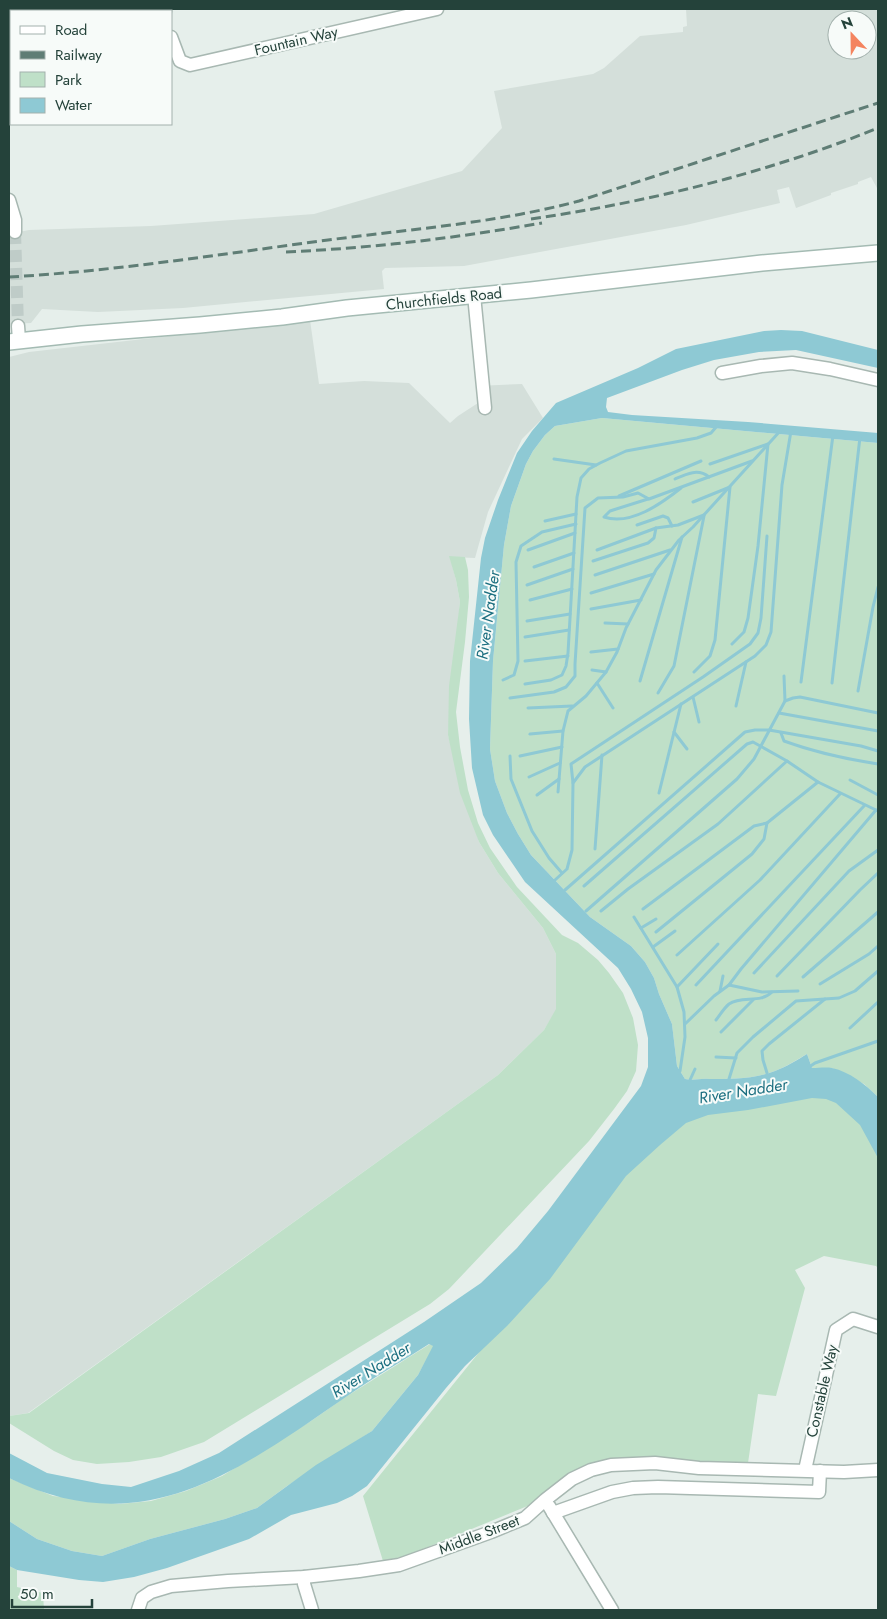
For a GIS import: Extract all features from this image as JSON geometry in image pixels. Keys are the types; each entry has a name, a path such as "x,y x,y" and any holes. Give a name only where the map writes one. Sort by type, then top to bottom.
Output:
{"street":[{"name":"Fountain Way","path":"172,40 180,61 190,65 437,9"},
{"path":"9,200 15,220 15,232"},
{"name":"Churchfields Road","path":"16,336 82,334 200,325 762,263 878,253"},
{"path":"474,295 485,408"},
{"path":"722,373 792,363 878,380"},
{"name":"Constable Way","path":"805,1470 836,1330 853,1319 878,1328"},
{"name":"Middle Street","path":"138,1610 142,1598 151,1592 171,1586 304,1577 399,1565 525,1518 560,1488 583,1474 600,1467 616,1464 655,1463 699,1468 844,1472 878,1470"},
{"path":"553,1513 612,1492 633,1488 658,1487 819,1492 820,1471"},
{"path":"545,1500 612,1610"},
{"path":"304,1577 304,1584 312,1610"}],"shaded area":[{"path":"686,9 878,9 878,188 871,177 858,182 858,184 796,208 789,187 777,190 780,203 686,225 464,266 385,268 382,271 384,289 183,308 98,312 42,309 31,323 9,324 9,234 29,230 151,226 314,214 462,171 502,128 494,91 593,74 604,68 640,36 683,32 683,27 687,26"},
{"path":"310,320 319,384 364,381 409,383 450,423 478,403 477,386 522,384 543,418 522,439 488,512 475,558 450,557 460,602 448,735 479,842 498,873 543,928 556,954 557,1009 544,1030 498,1075 28,1413 9,1416 9,357 29,352"}],"green space":[{"path":"602,418 878,443 878,1097 864,1084 832,1068 812,1068 807,1054 779,1069 759,1076 734,1079 685,1079 677,1066 672,1024 654,978 645,962 631,946 590,917 531,855 507,813 495,781 490,749 493,661 504,545 511,506 526,464 545,435 555,426"},
{"path":"449,556 465,557 468,570 469,597 456,712 468,790 478,823 490,848 517,887 562,935 578,943 598,960 623,993 633,1018 638,1045 636,1071 627,1091 589,1141 449,1289 430,1304 204,1442 161,1457 129,1462 97,1464 73,1460 54,1451 9,1423 9,1416 29,1413 498,1075 544,1030 556,1009 556,954 543,928 498,873 479,842 460,793 448,735 449,686 460,602"},
{"path":"804,1092 843,1099 878,1127 878,1268 876,1266 824,1256 795,1270 805,1288 776,1396 758,1394 748,1463 718,1465 622,1464 530,1505 406,1556 383,1561 363,1496 673,1112"},
{"path":"430,1344 434,1346 418,1375 372,1431 287,1486 257,1508 225,1519 150,1539 102,1556 72,1551 37,1539 9,1521 9,1478 53,1496 119,1504 151,1501 186,1491 222,1476"},
{"path":"9,1566 17,1570 17,1587 43,1593 44,1610 9,1610"}],"water":[{"name":"River Nadder","path":"764,331 802,331 878,350 878,368 796,350 759,352 714,360 607,398 606,407 608,412 878,433 878,443 602,418 555,426 545,435 533,451 526,464 511,506 504,545 493,661 490,749 495,781 507,813 531,855 590,917 631,946 645,962 654,978 672,1024 677,1066 685,1079 734,1079 759,1076 779,1069 807,1054 812,1068 832,1068 845,1072 878,1097 878,1158 860,1125 836,1103 826,1099 812,1098 748,1110 708,1115 686,1123 626,1176 550,1279 507,1326 465,1366 367,1486 352,1496 337,1503 291,1515 249,1539 167,1568 134,1577 103,1582 79,1580 17,1570 9,1566 9,1521 37,1539 72,1551 102,1556 150,1539 225,1519 257,1508 316,1465 372,1431 418,1375 433,1346 429,1344 364,1384 264,1452 225,1474 185,1491 145,1501 102,1503 57,1496 9,1478 9,1453 47,1473 102,1484 131,1487 179,1471 219,1453 424,1322 481,1283 517,1248 548,1211 641,1086 648,1067 648,1038 642,1012 631,989 618,968 525,882 493,835 483,815 472,768 469,719 470,661 481,558 485,538 498,500 517,453 532,431 556,403 638,368 676,349"}],"waterway":[{"path":"525,684 551,680 562,675 566,666 577,497 581,478 589,469 626,451 697,438 711,433 717,426"},
{"path":"558,792 563,731 568,711 586,696 606,672 656,570 679,540 781,430"},
{"path":"555,880 567,869 572,850 573,783 585,767 755,656 766,645 771,632 782,485 791,431"},
{"path":"801,682 833,435"},
{"path":"832,683 860,437"},
{"path":"710,464 768,444 758,546 748,618 744,632 732,644"},
{"path":"554,459 596,465"},
{"path":"619,496 701,461"},
{"path":"510,698 554,692 566,687 575,676 585,508 598,498 623,497 638,493 649,499 752,461"},
{"path":"675,479 696,472 709,477"},
{"path":"693,502 730,487 715,640 710,656 694,672"},
{"path":"648,499 610,511 604,517 614,519 625,518 646,512 681,488"},
{"path":"545,521 576,514"},
{"path":"593,561 648,543 654,538 656,528 678,525 704,515"},
{"path":"637,525 663,516 668,518 672,526"},
{"path":"658,693 674,666 704,516"},
{"path":"503,680 514,675 518,661 516,562 521,546 542,532 576,524"},
{"path":"597,550 656,528"},
{"path":"528,550 575,533"},
{"path":"573,783 571,764 750,644 758,633 761,618 767,536"},
{"path":"640,681 682,537"},
{"path":"595,575 670,550"},
{"path":"534,567 574,553"},
{"path":"527,585 573,569"},
{"path":"591,593 654,574"},
{"path":"858,691 878,587"},
{"path":"530,600 572,589"},
{"path":"591,609 641,600"},
{"path":"527,621 570,614"},
{"path":"605,623 628,624"},
{"path":"525,637 569,630"},
{"path":"591,652 618,649"},
{"path":"525,661 568,656"},
{"path":"736,706 746,662"},
{"path":"592,670 606,672"},
{"path":"784,676 785,701"},
{"path":"597,683 613,708"},
{"path":"693,697 699,722"},
{"path":"586,911 737,779 754,759 785,701 800,697 878,713"},
{"path":"659,793 681,704"},
{"path":"528,708 572,706"},
{"path":"779,713 878,731"},
{"path":"565,890 745,732 769,730 861,746 878,751"},
{"path":"530,734 563,731"},
{"path":"674,732 687,749"},
{"path":"781,733 784,741 795,745 830,755 878,764"},
{"path":"584,886 747,744 753,742 787,761 818,782 878,811"},
{"path":"520,756 562,747"},
{"path":"595,849 602,755"},
{"path":"510,756 511,779 532,831 549,858 562,873"},
{"path":"601,911 628,889 718,824 787,761"},
{"path":"529,777 560,763"},
{"path":"537,795 559,779"},
{"path":"850,780 878,795"},
{"path":"643,909 754,826 767,823 818,782"},
{"path":"677,955 760,880 840,794"},
{"path":"696,985 864,806"},
{"path":"729,985 876,810"},
{"path":"656,932 752,854 764,839 767,823"},
{"path":"754,973 849,871 878,850"},
{"path":"777,976 878,873"},
{"path":"803,977 878,912"},
{"path":"634,917 677,987 684,1012 685,1037 680,1071"},
{"path":"641,928 656,919"},
{"path":"653,947 675,931"},
{"path":"677,987 718,944"},
{"path":"820,984 869,954 878,946"},
{"name":"River Nadder","path":"729,1079 737,1053 796,1001 839,998 855,991 878,971"},
{"path":"720,991 723,976"},
{"path":"685,1024 714,996 729,985 762,992 798,991"},
{"path":"716,1020 727,1006 734,1001 762,998 772,992"},
{"name":"River Nadder","path":"767,1073 762,1051 825,999"},
{"path":"721,1032 753,1000"},
{"path":"850,1028 878,1002"},
{"path":"809,1067 815,1063 878,1041"},
{"path":"716,1057 736,1058"},
{"path":"690,1080 695,1069"}],"tunnel":[{"path":"15,232 18,326"}],"railway":[{"path":"9,277 169,262 454,225 548,209 579,201 878,103"},
{"path":"531,219 619,204 707,184 794,159 878,128"},
{"path":"286,252 414,242 542,223"}]}
